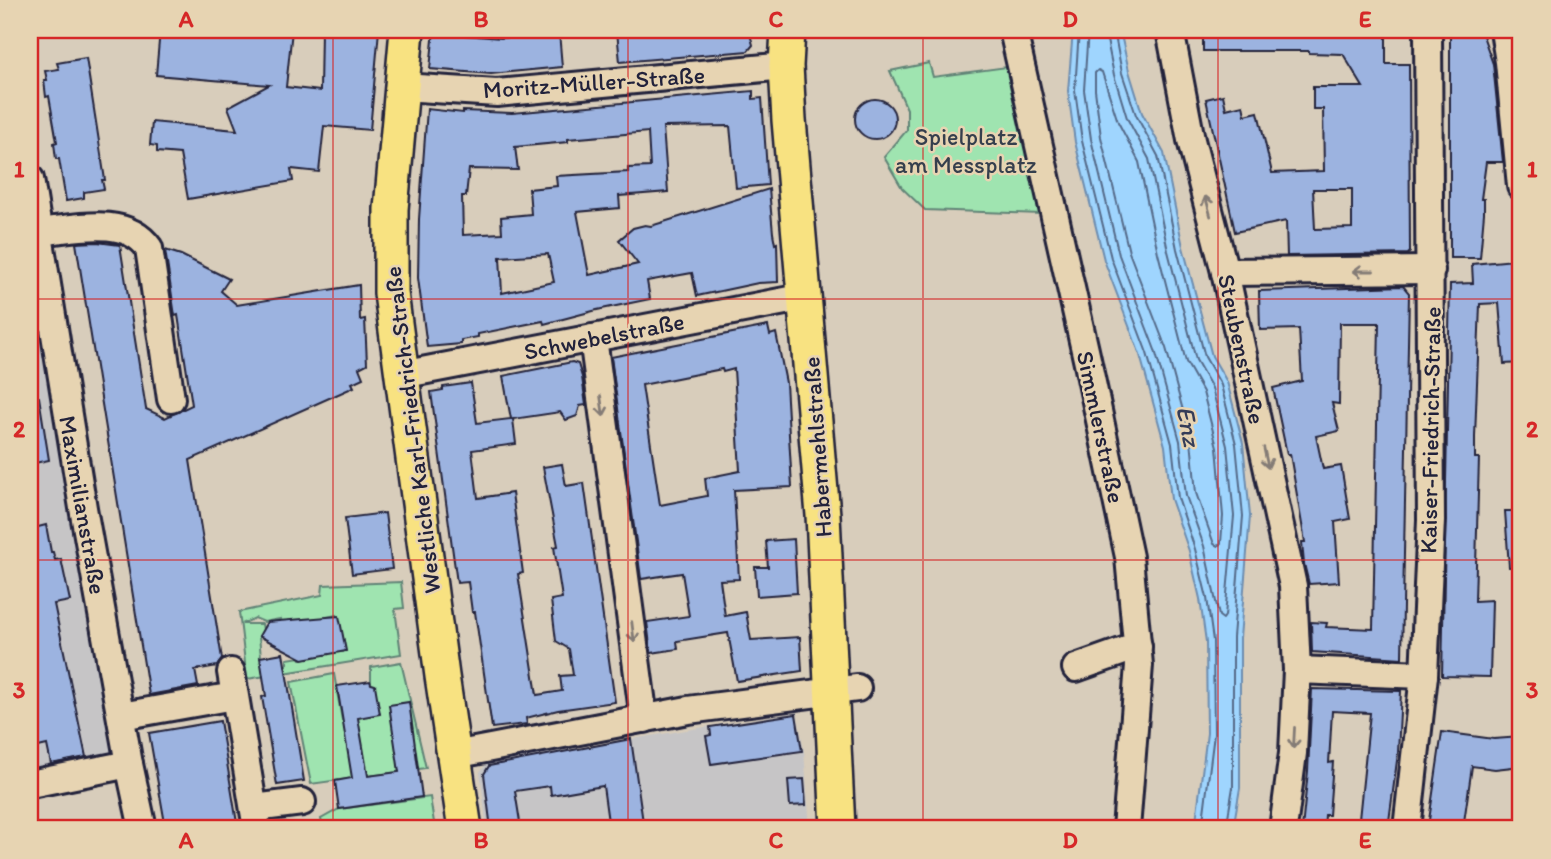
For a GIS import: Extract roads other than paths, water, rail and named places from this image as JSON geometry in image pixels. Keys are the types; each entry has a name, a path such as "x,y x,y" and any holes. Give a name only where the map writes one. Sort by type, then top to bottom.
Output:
{"main road":[{"name":"Westliche Karl-Friedrich-Straße","path":"407,30 391,209 391,293 465,829"},
{"name":"Habermehlstraße","path":"771,30 786,66"},
{"name":"Habermehlstraße","path":"788,30 786,66 823,515 844,690 838,829"}],"street":[{"name":"Simmlerstraße","path":"1013,30 1126,544 1138,646 1130,802 1126,829"},
{"name":"Steubenstraße","path":"1170,30 1191,140 1225,272 1293,586 1297,670 1293,753 1283,829"},
{"name":"Kaiser-Friedrich-Straße","path":"1407,829 1424,675 1431,520 1428,30"},
{"path":"1504,30 1521,186"},
{"name":"Moritz-Müller-Straße","path":"402,88 497,93 786,66"},
{"name":"Maximilianstraße","path":"30,180 34,220 80,495 143,829"},
{"path":"34,220 125,229 143,240 149,248 170,399"},
{"path":"1225,272 1431,270"},
{"name":"Schwebelstraße","path":"401,375 806,297"},
{"path":"593,338 644,719"},
{"path":"1076,668 1138,646"},
{"path":"1297,670 1424,675"},
{"path":"121,716 233,684 256,819 302,802"},
{"path":"454,755 719,706 844,690"},
{"path":"30,784 129,764"}],"water":[{"name":"Enz","path":"1073,30 1120,30 1142,113 1164,153 1183,247 1212,356 1227,382 1243,443 1250,516 1240,638 1240,788 1233,829 1195,829 1207,733 1206,642 1200,599 1189,551 1171,499 1165,446 1140,355 1104,260 1075,142 1068,91"}],"park label":[{"name":"Spielplatz am Messplatz","path":"966,150"}]}
